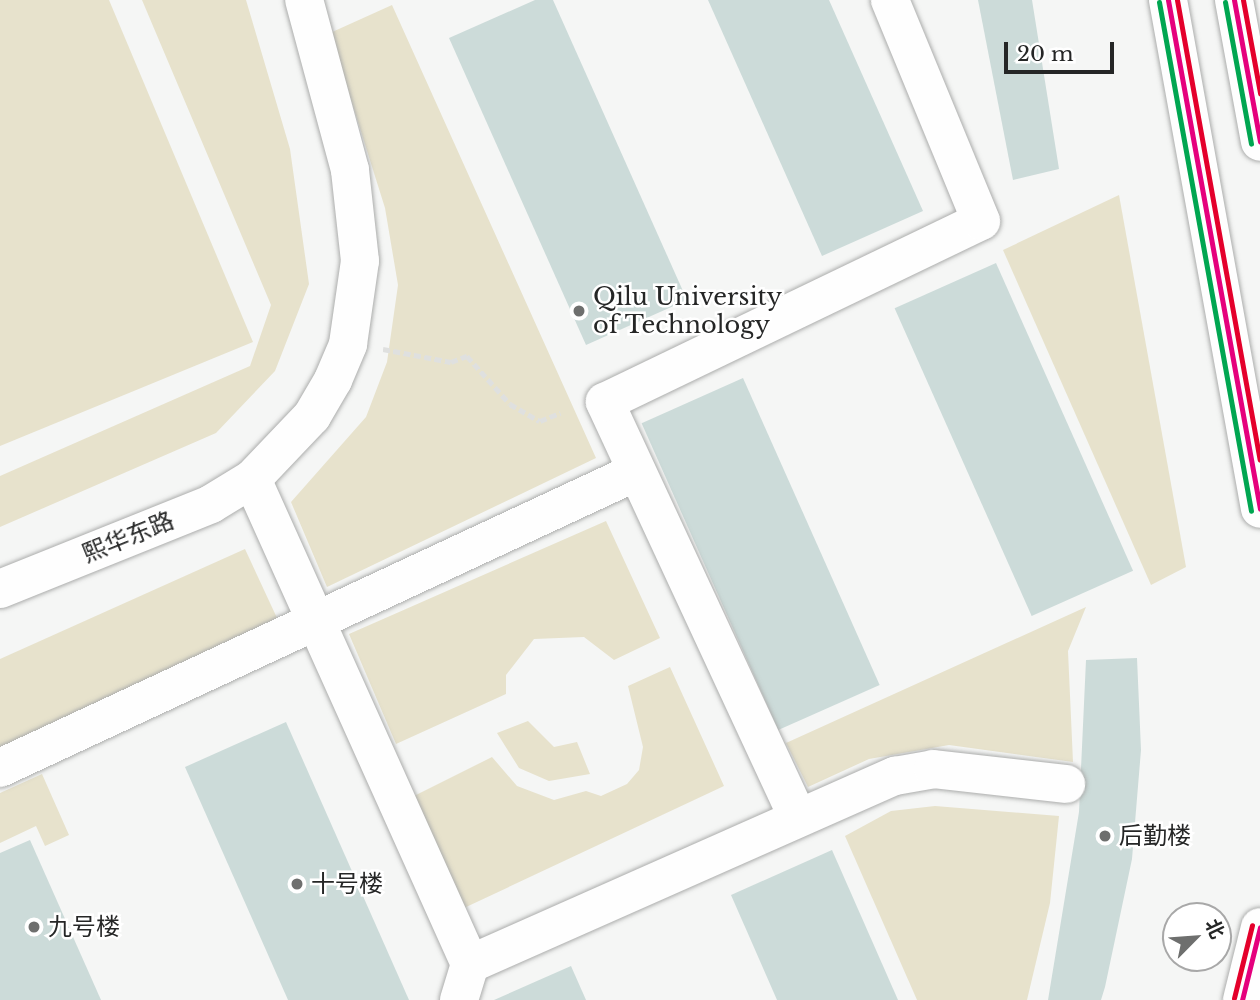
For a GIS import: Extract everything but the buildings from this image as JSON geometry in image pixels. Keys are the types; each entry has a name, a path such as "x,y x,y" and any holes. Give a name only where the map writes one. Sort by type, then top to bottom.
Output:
{"street":[{"path":"798,818 605,402 981,221 890,0"},
{"path":"1168,0 1260,509"},
{"path":"1234,0 1260,142"},
{"name":"熙华东路","path":"0,589 211,504 252,479 312,416 348,344 358,294 357,220 337,118 301,1"},
{"path":"0,768 636,472"},
{"path":"252,479 470,964 459,1000"},
{"path":"470,964 895,776 933,769 1066,784"},
{"path":"1242,1000 1260,927"}],"path":[{"path":"348,344 451,362 467,356 510,404 540,421 560,413"}],"shaded area":[{"path":"0,0 109,0 253,342 0,446"},
{"path":"142,0 246,0 290,149 309,284 275,371 216,433 0,527 0,476 250,366 271,305"},
{"path":"392,5 596,458 327,587 291,502 366,417 387,362 398,285 385,208 330,33"},
{"path":"1119,195 1186,567 1151,585 1003,250"},
{"path":"606,521 660,638 614,660 584,637 534,639 506,675 506,694 396,744 349,634"},
{"path":"245,549 277,618 0,749 0,659"},
{"path":"1086,607 1068,651 1073,762 949,745 869,759 808,787 786,743"},
{"path":"670,667 724,786 464,908 414,796 492,757 517,786 554,800 586,791 601,796 627,784 639,770 643,747 628,686"},
{"path":"528,721 554,747 577,742 590,774 549,781 519,768 497,733"},
{"path":"42,774 69,835 45,846 36,826 0,843 0,793"},
{"path":"935,806 1059,816 1050,903 1027,1000 917,1000 845,836 891,811"}],"transit line":[{"path":"1168,0 1260,509"},
{"path":"1177,0 1260,460"},
{"path":"1234,0 1260,142"},
{"path":"1243,0 1260,93"},
{"path":"1159,2 1251,511"},
{"path":"1225,2 1251,144"},
{"path":"1234,998 1252,925"},
{"path":"1242,1000 1260,927"}],"place":[{"name":"Qilu University of Technology","path":"579,311"},
{"name":"后勤楼","path":"1105,836"},
{"name":"十号楼","path":"297,884"},
{"name":"九号楼","path":"34,927"}]}
